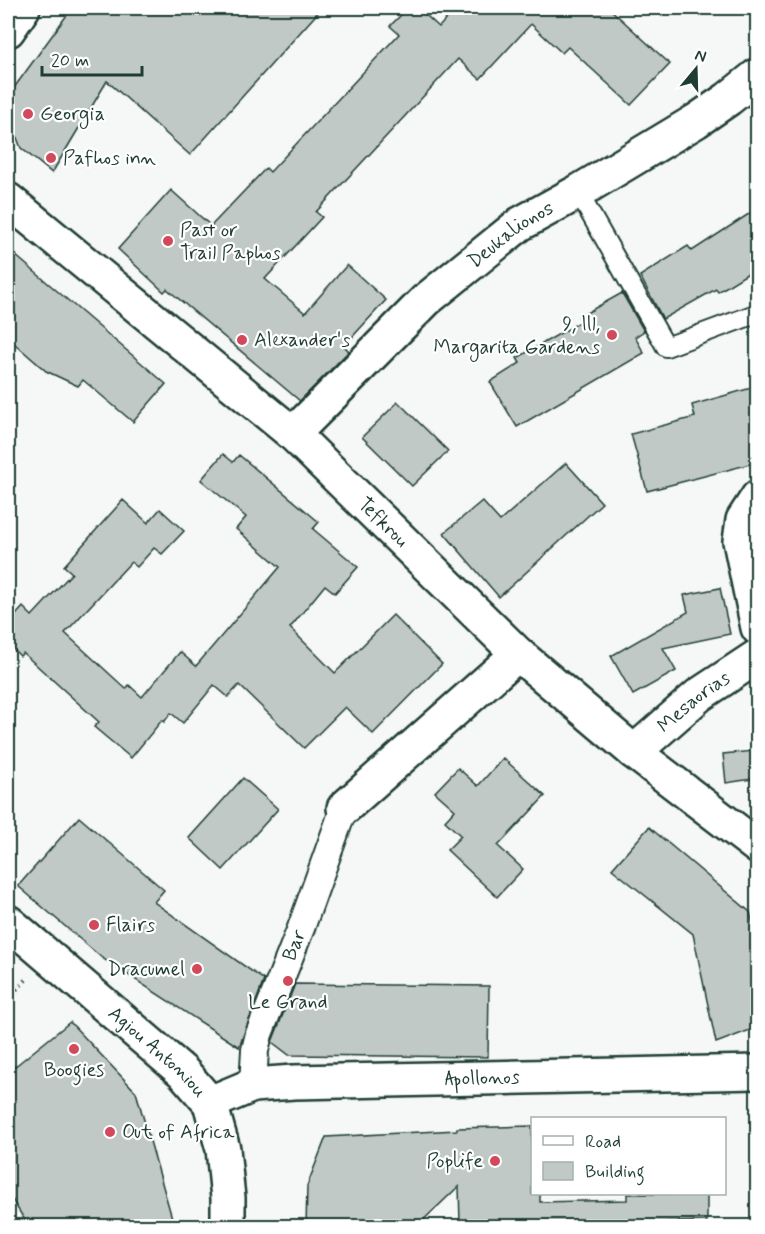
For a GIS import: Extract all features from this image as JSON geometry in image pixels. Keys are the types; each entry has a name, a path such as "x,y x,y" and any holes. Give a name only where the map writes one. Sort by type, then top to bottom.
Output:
{"street":[{"path":"8,30 23,8"},
{"name":"Deukalionos","path":"293,435 426,300 520,224 696,121 758,75"},
{"name":"Tefkrou","path":"8,200 293,435 518,654 634,752 758,847"},
{"path":"758,497 743,520 740,541 758,628"},
{"path":"344,808 518,654"},
{"name":"Mesaorias","path":"634,752 699,695 758,656"},
{"name":"Bar","path":"253,1085 255,1050 259,1034 301,928 344,808"},
{"name":"Agiou Antoniou","path":"8,922 183,1072 210,1103 223,1149 228,1198 228,1227"},
{"name":"Apollonos","path":"210,1103 253,1085 758,1072"}],"lane":[{"path":"578,192 666,347 758,313"}],"building":[{"path":"72,8 322,8 190,155 107,81 52,173 21,148 12,125 8,96"},
{"path":"408,8 418,8 439,27 456,8 609,8 670,64 631,105 568,47 562,53 531,24 480,79 458,59 316,212 322,217 265,279 305,313 347,265 386,300 344,346 349,351 300,401 167,289 164,292 118,249 171,190 211,226 266,168 270,172 399,34 390,26"},
{"path":"758,208 758,267 718,292 716,289 663,319 640,276 688,246 692,251"},
{"path":"8,249 166,384 133,422 83,380 78,386 46,371 8,338"},
{"path":"622,293 644,331 635,337 644,353 517,427 490,382 520,363 517,358 582,321 579,317"},
{"path":"758,386 758,462 647,491 631,434 695,417 692,405"},
{"path":"398,402 448,451 412,486 362,437"},
{"path":"223,454 233,462 239,455 319,522 313,529 358,567 335,593 325,585 290,628 335,673 393,615 442,664 373,734 345,707 304,748 239,685 228,697 214,685 183,723 171,713 164,722 162,720 131,758 94,727 99,722 23,653 20,656 8,644 8,624 23,607 32,616 72,573 64,566 123,500 148,523 160,509 184,531 162,554 154,548 137,567 131,562 65,633 126,689 129,685 142,697 180,652 196,666 280,567 236,529 246,517 201,480"},
{"path":"566,463 602,503 499,597 444,533 482,501 500,521"},
{"path":"720,588 730,634 663,648 676,671 633,695 611,656 688,612 684,595"},
{"path":"754,751 758,778 726,783 723,754"},
{"path":"503,758 545,796 498,846 523,869 497,897 447,850 461,836 445,821 455,810 435,792 458,768 478,786"},
{"path":"243,778 278,809 223,870 189,838"},
{"path":"79,817 164,890 154,902 264,980 239,1047 102,958 18,886"},
{"path":"649,827 750,912 758,946 758,1027 716,1043 693,934 612,869"},
{"path":"295,984 489,986 488,1057 289,1055 272,1042"},
{"path":"70,1022 136,1092 172,1218 159,1227 29,1227 8,1193 8,1072"},
{"path":"531,1126 531,1195 540,1195 540,1202 627,1200 627,1195 707,1195 707,1221 668,1222 668,1227 487,1227 487,1222 460,1223 459,1186 416,1227 306,1227 307,1186 326,1137 457,1130 457,1128"}],"place":[{"name":"Georgia","path":"28,114"},
{"name":"Pafhos inn","path":"51,158"},
{"name":"Past or Trail Paphos","path":"168,241"},
{"name":"9, lll, Margarita Gardens","path":"612,335"},
{"name":"Alexander's","path":"242,340"},
{"name":"Flairs","path":"94,925"},
{"name":"Dracumel","path":"197,969"},
{"name":"Le Grand","path":"288,981"},
{"name":"Boogies","path":"74,1049"},
{"name":"Out of Africa","path":"110,1132"},
{"name":"Poplife","path":"495,1161"}]}
